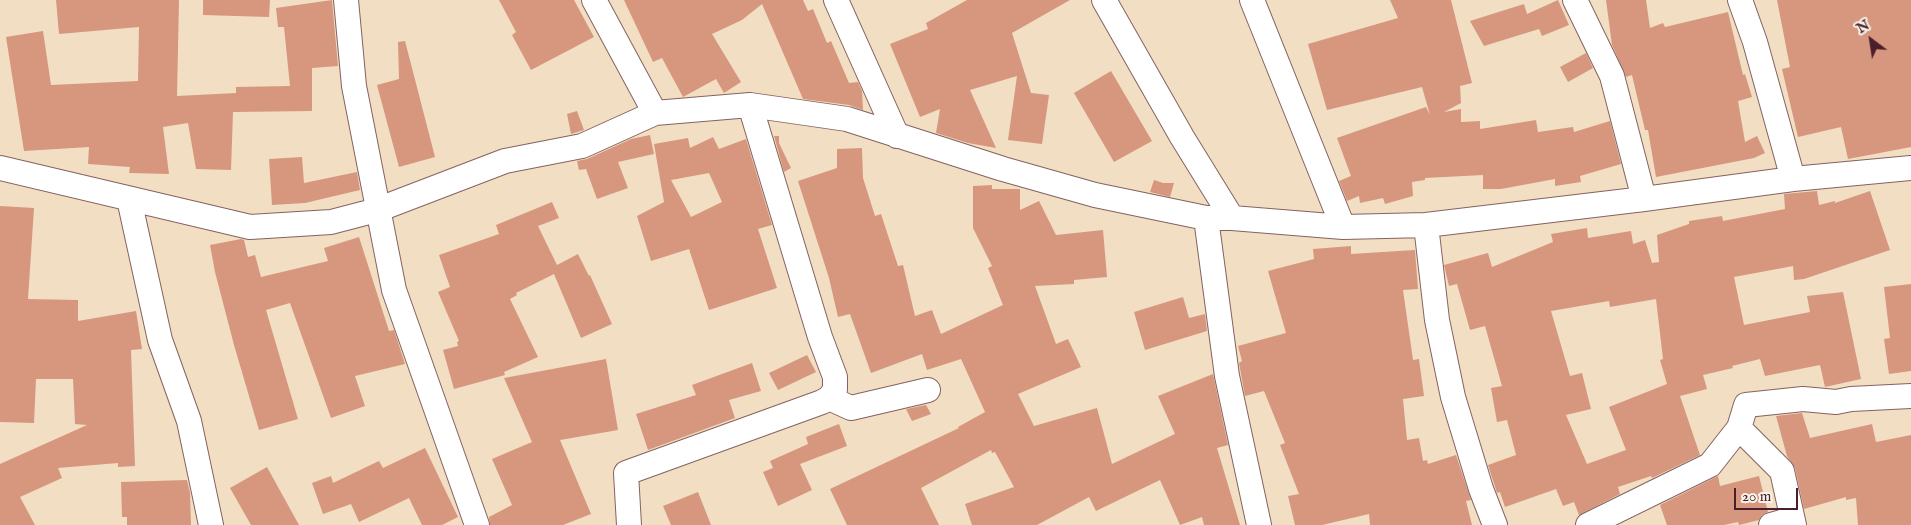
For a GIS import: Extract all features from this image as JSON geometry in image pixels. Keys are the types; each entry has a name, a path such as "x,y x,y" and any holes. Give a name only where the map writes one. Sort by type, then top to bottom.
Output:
{"street":[{"path":"346,0 354,86 394,290 476,525"},
{"path":"594,0 655,113"},
{"path":"836,0 897,136"},
{"path":"1104,0 1182,137 1232,218"},
{"path":"1252,0 1343,227"},
{"path":"1575,0 1612,76 1644,199"},
{"path":"1740,0 1756,42 1793,179"},
{"path":"629,525 626,473 822,402 830,398 834,390 835,377 820,338 750,105"},
{"path":"0,168 250,227 331,222 377,210 505,161 582,146 655,113 750,105 847,119 897,136 1095,195 1206,218 1232,218 1343,227 1426,225 1793,179 1911,168"},
{"path":"130,199 160,340 189,421 211,525"},
{"path":"1206,218 1227,376 1259,525"},
{"path":"1426,225 1437,320 1453,397 1481,489 1495,525"},
{"path":"830,398 852,408 928,390"},
{"path":"1588,525 1710,465 1738,428 1746,405 1803,399 1836,402 1850,398 1911,396"},
{"path":"1738,428 1782,472 1786,523"}],"building":[{"path":"56,0 179,0 177,96 236,93 236,87 290,86 284,27 278,27 276,8 332,0 338,66 312,68 312,111 233,112 231,170 196,169 188,123 163,127 169,174 129,173 130,167 88,164 89,147 24,151 6,37 43,31 51,85 138,81 139,27 59,34"},
{"path":"203,0 270,0 269,17 203,15"},
{"path":"499,0 574,0 594,37 531,70 512,35 516,32"},
{"path":"624,0 803,0 808,11 813,9 827,43 831,41 849,83 858,82 862,91 863,110 849,105 803,99 762,4 742,20 712,34 741,82 724,93 716,79 683,97 662,58 653,62"},
{"path":"967,0 1070,0 1012,33 1031,93 1049,95 1042,144 1008,140 1017,76 970,90 996,148 968,143 936,133 940,109 920,117 890,44 928,29 926,23"},
{"path":"1390,0 1451,0 1472,83 1460,86 1461,103 1444,112 1461,109 1461,122 1480,121 1480,129 1536,120 1538,132 1573,127 1574,132 1610,121 1621,164 1580,176 1581,182 1555,186 1555,179 1501,189 1483,189 1483,175 1425,178 1425,180 1412,182 1413,196 1385,204 1383,198 1360,203 1359,196 1347,201 1339,181 1351,176 1337,138 1426,107 1430,115 1422,87 1327,110 1308,44 1398,18"},
{"path":"1558,0 1569,25 1542,36 1539,29 1484,46 1470,21 1524,4 1527,14"},
{"path":"1606,0 1646,0 1650,28 1663,23 1665,27 1728,12 1743,75 1745,74 1752,97 1738,101 1745,142 1757,136 1765,153 1754,158 1656,177 1648,130 1645,130 1632,75 1626,77 1612,45"},
{"path":"1777,0 1911,0 1911,147 1848,159 1841,127 1798,137 1782,69 1790,67"},
{"path":"405,41 435,157 399,167 377,85 399,79 398,42"},
{"path":"1586,53 1593,68 1568,82 1560,67"},
{"path":"1111,71 1152,141 1114,162 1074,93"},
{"path":"577,111 584,130 571,134 567,114"},
{"path":"650,135 654,154 618,162 628,188 597,199 586,169 579,170 577,161 587,159 631,139"},
{"path":"774,136 779,136 779,143 791,168 784,172"},
{"path":"713,137 719,149 746,139 772,225 758,229 777,288 709,310 689,249 651,261 637,216 664,202 654,144 688,138 690,148","holes":["709,173 722,202 691,217 671,180"]},
{"path":"862,148 863,178 875,216 881,214 898,266 903,265 915,316 932,310 941,334 1003,305 988,268 992,266 973,228 973,186 992,185 992,189 1020,189 1020,210 1039,201 1056,235 1103,230 1107,277 1074,280 1074,284 1035,286 1056,344 1068,339 1081,367 1018,394 1034,426 1097,408 1112,464 1175,434 1158,396 1213,374 1228,445 1217,448 1240,525 1204,525 1202,517 1180,525 1160,480 1096,511 1089,497 1037,525 972,525 965,504 1014,487 995,452 992,453 991,450 921,488 939,525 847,525 830,489 959,428 985,412 961,359 927,370 922,354 871,373 850,314 838,317 829,278 798,181 837,168 837,149"},
{"path":"302,157 304,183 357,172 360,190 305,203 272,205 269,159"},
{"path":"1154,180 1163,183 1174,183 1170,197 1150,192"},
{"path":"1817,191 1819,205 1835,201 1835,203 1870,191 1890,250 1804,279 1794,280 1793,266 1734,277 1744,325 1810,312 1807,296 1843,292 1861,379 1825,387 1820,365 1765,376 1760,359 1703,375 1707,389 1680,396 1700,455 1652,478 1651,476 1618,487 1620,494 1579,515 1574,502 1563,506 1556,489 1505,507 1500,492 1497,493 1488,465 1516,455 1507,420 1497,422 1491,388 1502,386 1485,326 1470,330 1457,284 1449,286 1444,265 1488,253 1492,267 1553,242 1551,234 1587,228 1588,238 1631,231 1633,244 1645,240 1652,263 1659,262 1657,235 1689,224 1689,221 1722,216 1723,221 1785,209 1784,194","holes":["1656,299 1663,359 1660,360 1667,384 1609,407 1626,450 1587,464 1566,415 1591,409 1582,373 1570,376 1551,311 1609,301 1610,307"]},
{"path":"552,202 559,218 538,226 557,265 578,254 590,275 612,324 581,338 554,274 516,293 517,295 510,299 538,357 504,372 505,375 454,389 443,350 458,346 457,342 459,341 438,292 450,287 439,255 499,234 496,225"},
{"path":"0,206 34,208 28,299 78,300 78,321 136,311 142,349 131,350 135,466 118,467 118,463 58,468 62,478 20,497 35,525 0,525 0,464 87,425 75,424 73,379 36,379 34,423 0,422"},
{"path":"359,237 389,331 394,330 405,364 355,376 365,406 331,418 290,303 266,310 298,419 259,430 234,345 210,245 244,240 248,257 255,255 261,277 328,261 324,248"},
{"path":"1351,246 1351,254 1415,250 1418,289 1403,290 1413,360 1419,359 1424,396 1403,399 1407,440 1419,438 1423,461 1427,460 1428,464 1456,455 1471,500 1466,501 1472,525 1370,525 1369,514 1322,525 1295,525 1288,496 1299,494 1280,445 1285,443 1264,391 1245,396 1239,363 1242,361 1238,346 1286,333 1268,271 1314,259 1313,249"},
{"path":"1911,284 1911,371 1889,374 1884,339 1890,338 1884,287"},
{"path":"1183,297 1189,318 1205,314 1207,331 1145,350 1134,312"},
{"path":"807,355 816,372 778,390 769,373"},
{"path":"606,359 618,430 560,440 591,514 563,525 490,525 489,517 512,505 492,459 532,442 504,378"},
{"path":"752,363 761,391 729,400 735,418 648,450 636,414 696,395 692,385"},
{"path":"926,405 931,414 912,421 906,409"},
{"path":"1802,413 1810,438 1872,424 1876,442 1911,435 1911,525 1858,525 1856,498 1846,500 1846,497 1804,509 1795,468 1787,456 1776,416"},
{"path":"839,424 847,446 800,464 812,490 778,506 763,472 773,468 770,461 808,444 806,437"},
{"path":"425,448 458,517 442,525 422,525 409,498 359,522 351,504 323,514 312,483 331,476 333,483 379,461 383,468"},
{"path":"267,467 299,525 251,525 230,488"},
{"path":"1718,476 1720,486 1759,476 1768,512 1762,515 1759,520 1739,525 1738,522 1724,525 1667,525 1660,505"},
{"path":"187,480 190,493 191,525 127,525 127,517 122,517 121,482"},
{"path":"698,492 711,525 671,525 663,506"}]}
